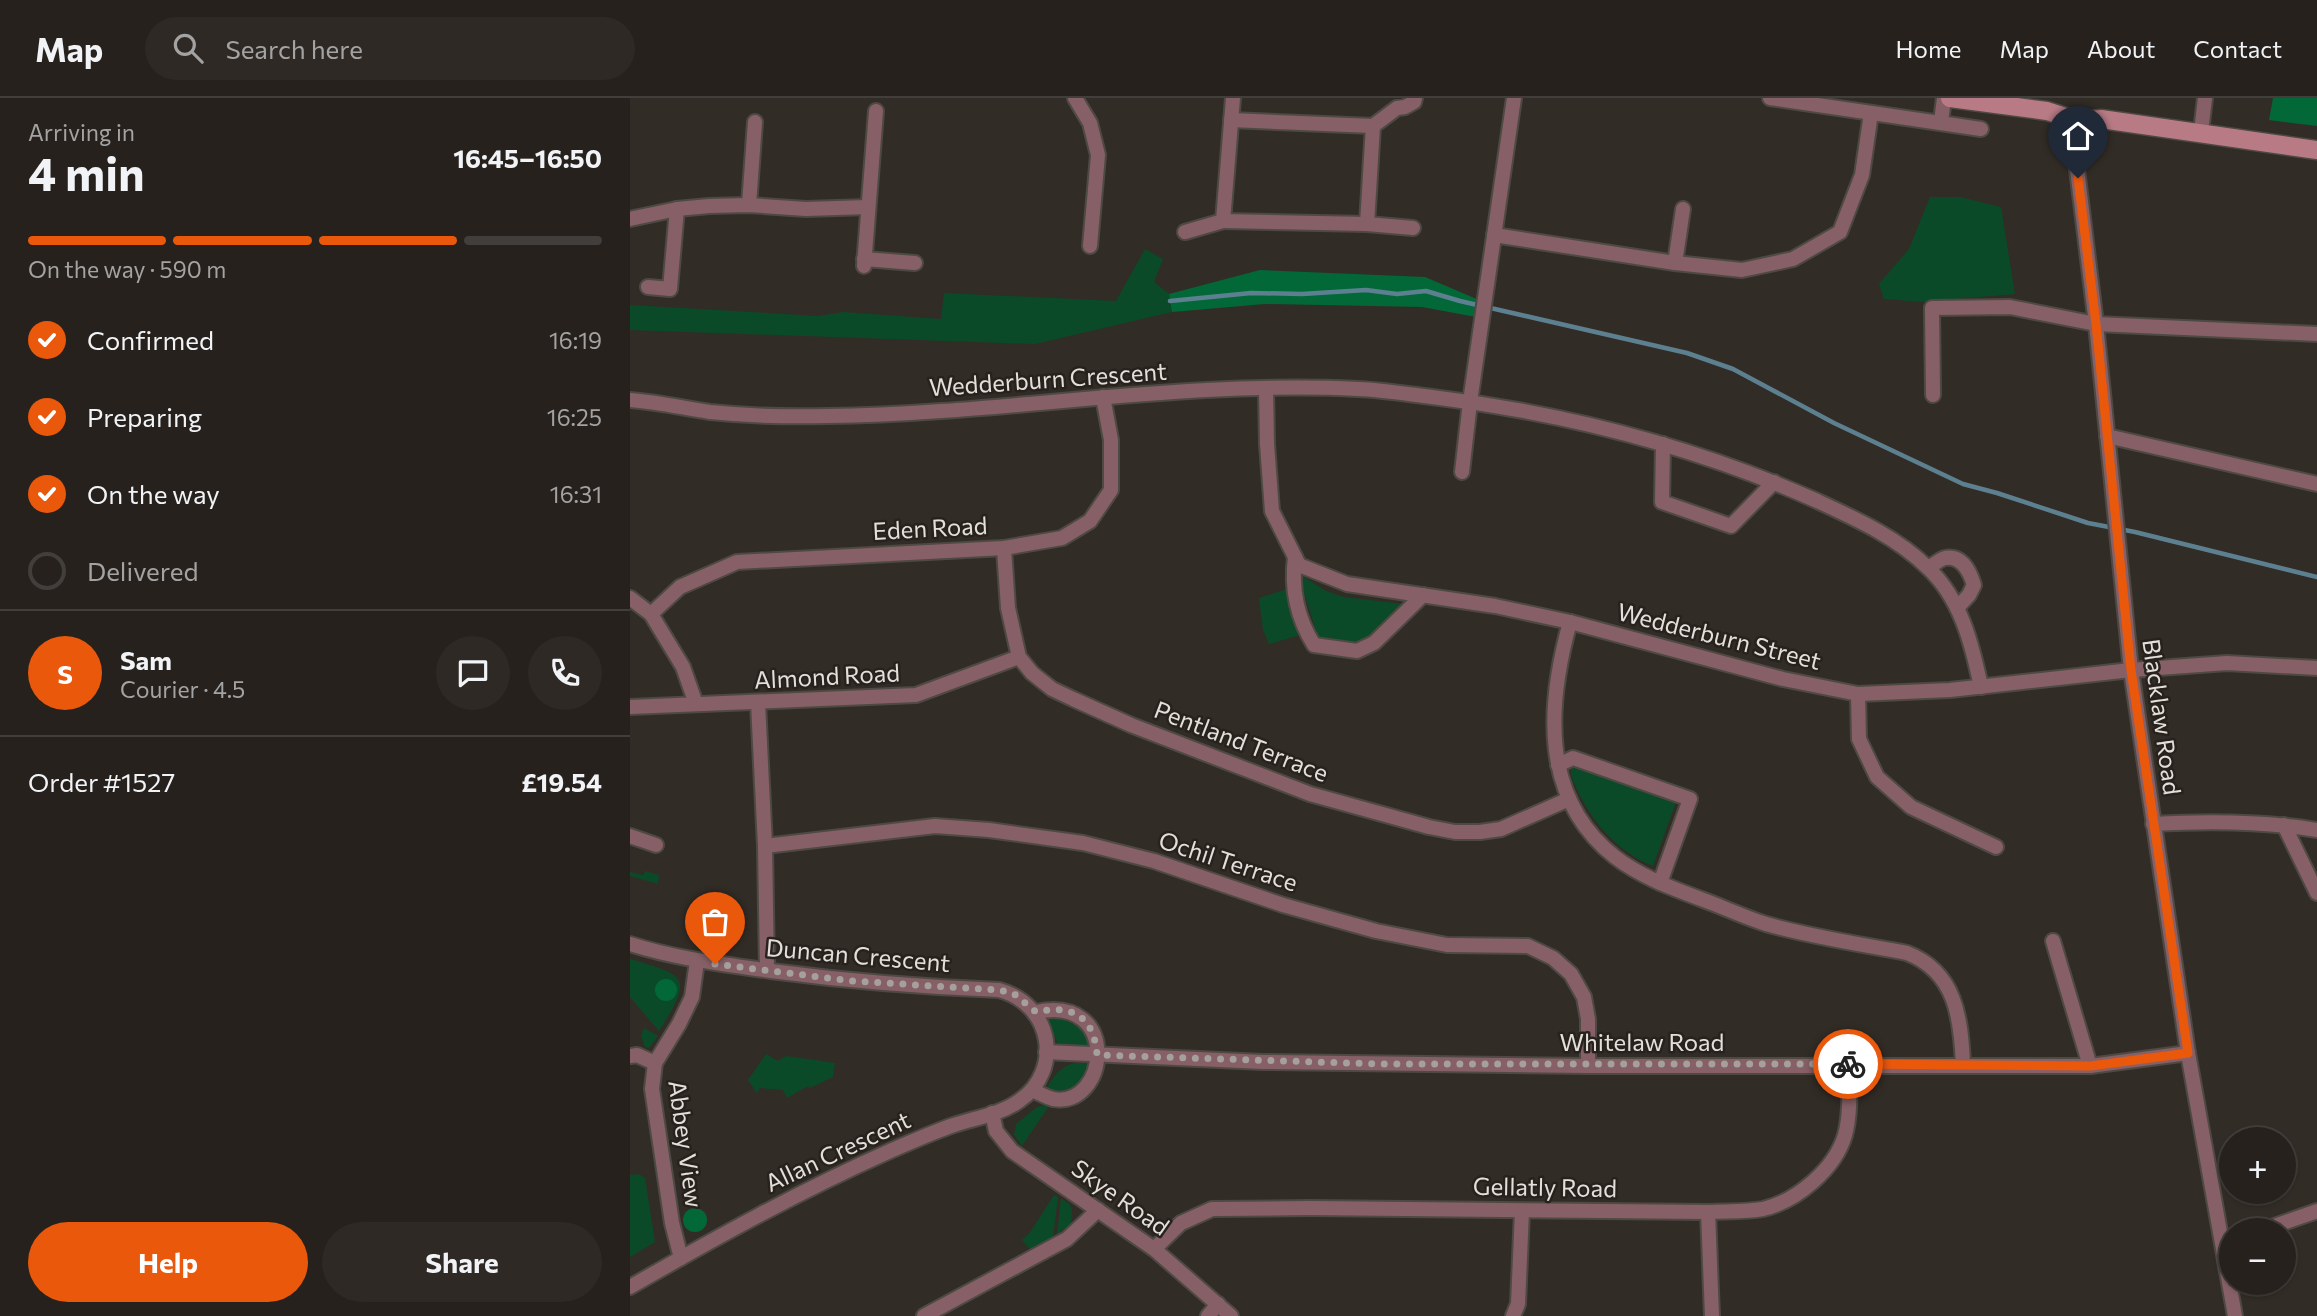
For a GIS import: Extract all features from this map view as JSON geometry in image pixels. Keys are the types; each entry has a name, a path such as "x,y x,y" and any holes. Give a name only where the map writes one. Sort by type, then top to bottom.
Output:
{"main road":[{"path":"1950,98 2047,111 2078,121 2101,119 2317,150"}],"street":[{"path":"1074,98 1090,123 1098,155 1090,246"},
{"path":"1223,221 1233,98"},
{"path":"1231,120 1374,126 1397,108 1414,102 1415,98"},
{"path":"1462,471 1514,98"},
{"path":"1770,98 1981,129"},
{"path":"1941,122 1944,98"},
{"path":"2201,132 2206,98"},
{"path":"876,111 864,263 915,263"},
{"path":"1494,235 1675,263 1742,270 1793,259 1840,232 1862,175 1871,113"},
{"name":"Blacklaw Road","path":"2078,121 2075,153 2096,324 2131,670 2188,1053 2221,1218"},
{"path":"749,205 755,122"},
{"path":"1367,224 1374,126"},
{"path":"630,219 677,209 749,205 806,209 868,207"},
{"path":"648,287 670,289 677,209"},
{"path":"1675,263 1683,209"},
{"path":"1185,232 1223,221 1367,224 1413,228"},
{"path":"1933,395 1932,308 2010,307 2096,324 2317,334"},
{"path":"1266,388 1272,511 1295,557 1292,583 1305,630 1314,645 1357,651 1374,643 1423,595"},
{"name":"Wedderburn Crescent","path":"630,400 712,412 828,416 972,411 1103,397 1266,388 1360,388 1535,412 1663,444 1774,482 1855,518 1907,549 1929,568 1957,608 1974,652 1981,687"},
{"name":"Eden Road","path":"652,614 680,587 737,562 1004,548 1062,538 1090,521 1111,490 1111,440 1103,397"},
{"path":"2107,436 2317,484"},
{"path":"1663,444 1662,502 1731,526 1774,482"},
{"path":"1004,548 1008,608 1019,657"},
{"name":"Wedderburn Street","path":"1295,557 1298,565 1347,583 1570,622 1783,679 1858,694 1981,687 2131,670 2227,663 2317,668"},
{"path":"1929,568 1945,558 1959,560 1970,570 1974,584 1969,595 1957,608"},
{"path":"630,598 652,614 683,667 695,704"},
{"path":"1570,622 1559,663 1554,744 1569,799 1581,820 1600,843 1616,858 1660,883 1766,923 1907,953 1925,960 1941,977 1952,998 1961,1024 1963,1065"},
{"name":"Almond Road","path":"630,707 916,695 1019,657"},
{"name":"Pentland Terrace","path":"1019,657 1032,673 1052,689 1131,725 1310,794 1429,827 1455,832 1501,829 1569,799"},
{"path":"1858,694 1859,739 1877,777 1912,807 1996,847"},
{"path":"758,703 765,846 767,970"},
{"path":"1558,765 1573,758 1690,799 1660,883"},
{"path":"2153,824 2203,821 2284,825 2317,830"},
{"path":"2284,825 2317,893"},
{"name":"Ochil Terrace","path":"765,846 935,826 989,830 1083,843 1154,861 1283,905 1376,931 1447,945 1528,946 1553,958 1571,974 1584,997 1588,1019 1588,1066"},
{"path":"630,836 656,845"},
{"path":"2053,941 2090,1066"},
{"name":"Duncan Crescent","path":"630,944 666,956 767,970 886,984 999,990 1013,993 1036,1012"},
{"name":"Abbey View","path":"681,1258 670,1213 652,1089 655,1063 692,997 697,961"},
{"path":"1062,1009 1080,1017 1093,1032 1097,1055 1095,1070 1083,1090 1063,1099 1051,1098 1032,1090 1045,1067 1046,1052 1044,1034 1036,1012 1062,1009"},
{"name":"Whitelaw Road","path":"1046,1052 1263,1062 1588,1066 2090,1066 2188,1053"},
{"path":"630,1056 637,1055 655,1063"},
{"name":"Gellatly Road","path":"1154,1249 1181,1223 1212,1209 1708,1212 1762,1209 1797,1194 1826,1168 1839,1151 1849,1113 1849,1064"},
{"name":"Allan Crescent","path":"630,1287 818,1184 950,1126 992,1113 1019,1101 1032,1090"},
{"name":"Skye Road","path":"992,1113 996,1131 1012,1151 1154,1249 1231,1316"},
{"path":"924,1316 1068,1239 1098,1210"},
{"path":"1513,1316 1518,1304 1522,1211"},
{"path":"2296,1218 2317,1211"},
{"path":"1708,1212 1712,1316"},
{"name":"Blacklaw Road","path":"2232,1295 2235,1316"},
{"path":"1208,1316 1218,1304"}],"green space":[{"path":"2273,98 2317,98 2317,126 2269,120"},
{"path":"1930,197 1960,197 2001,207 2015,294 1922,302 1884,299 1879,284 1909,249"},
{"path":"1145,249 1163,259 1154,282 1169,294 1172,312 1035,344 630,330 630,305 818,316 843,312 941,319 944,293 1116,301"},
{"path":"1260,270 1425,277 1479,300 1476,317 1422,307 1265,304 1172,312 1169,294"},
{"path":"1302,576 1326,591 1344,597 1403,604 1403,610 1364,643 1324,640 1318,637 1299,577"},
{"path":"1287,589 1300,635 1269,644 1263,630 1259,598"},
{"path":"1577,766 1676,802 1653,866 1626,851 1593,817 1571,775 1571,769"},
{"path":"645,871 659,875 658,884 630,876 630,872 644,875"},
{"path":"630,959 664,970 679,981 677,1000 659,1031 630,997"},
{"path":"666,979 674,982 677,990 674,998 666,1001 658,998 655,990 658,982"},
{"path":"1047,1016 1062,1019 1081,1029 1089,1049 1058,1045"},
{"path":"644,1028 658,1036 649,1048 645,1047 641,1036"},
{"path":"766,1054 778,1061 786,1056 835,1063 833,1077 810,1088 808,1086 787,1098 783,1090 760,1088 757,1093 748,1080"},
{"path":"1075,1063 1087,1063 1091,1066 1077,1084 1067,1090 1045,1091 1057,1073"},
{"path":"1049,1106 1022,1146 1014,1135 1016,1124 1037,1107"},
{"path":"639,1174 645,1178 655,1242 630,1257 630,1175"},
{"path":"1054,1195 1058,1197 1053,1237 1030,1249 1022,1240 1029,1234"},
{"path":"1061,1198 1072,1210 1071,1224 1057,1234"},
{"path":"695,1208 706,1215 707,1220 700,1231 695,1232 684,1225 683,1220 690,1209"}],"waterway":[{"path":"1170,301 1251,293 1302,294 1366,290 1397,294 1426,291 1687,353 1733,369 1834,423 1963,484 2088,523 2317,577"}],"way so far":[{"path":"715,964 852,981 1013,993 1036,1012 1062,1009 1080,1017 1096,1038 1097,1055 1380,1064 1848,1064"}],"route":[{"path":"1848,1064 2090,1066 2188,1053 2131,670 2096,324 2078,178"}]}
